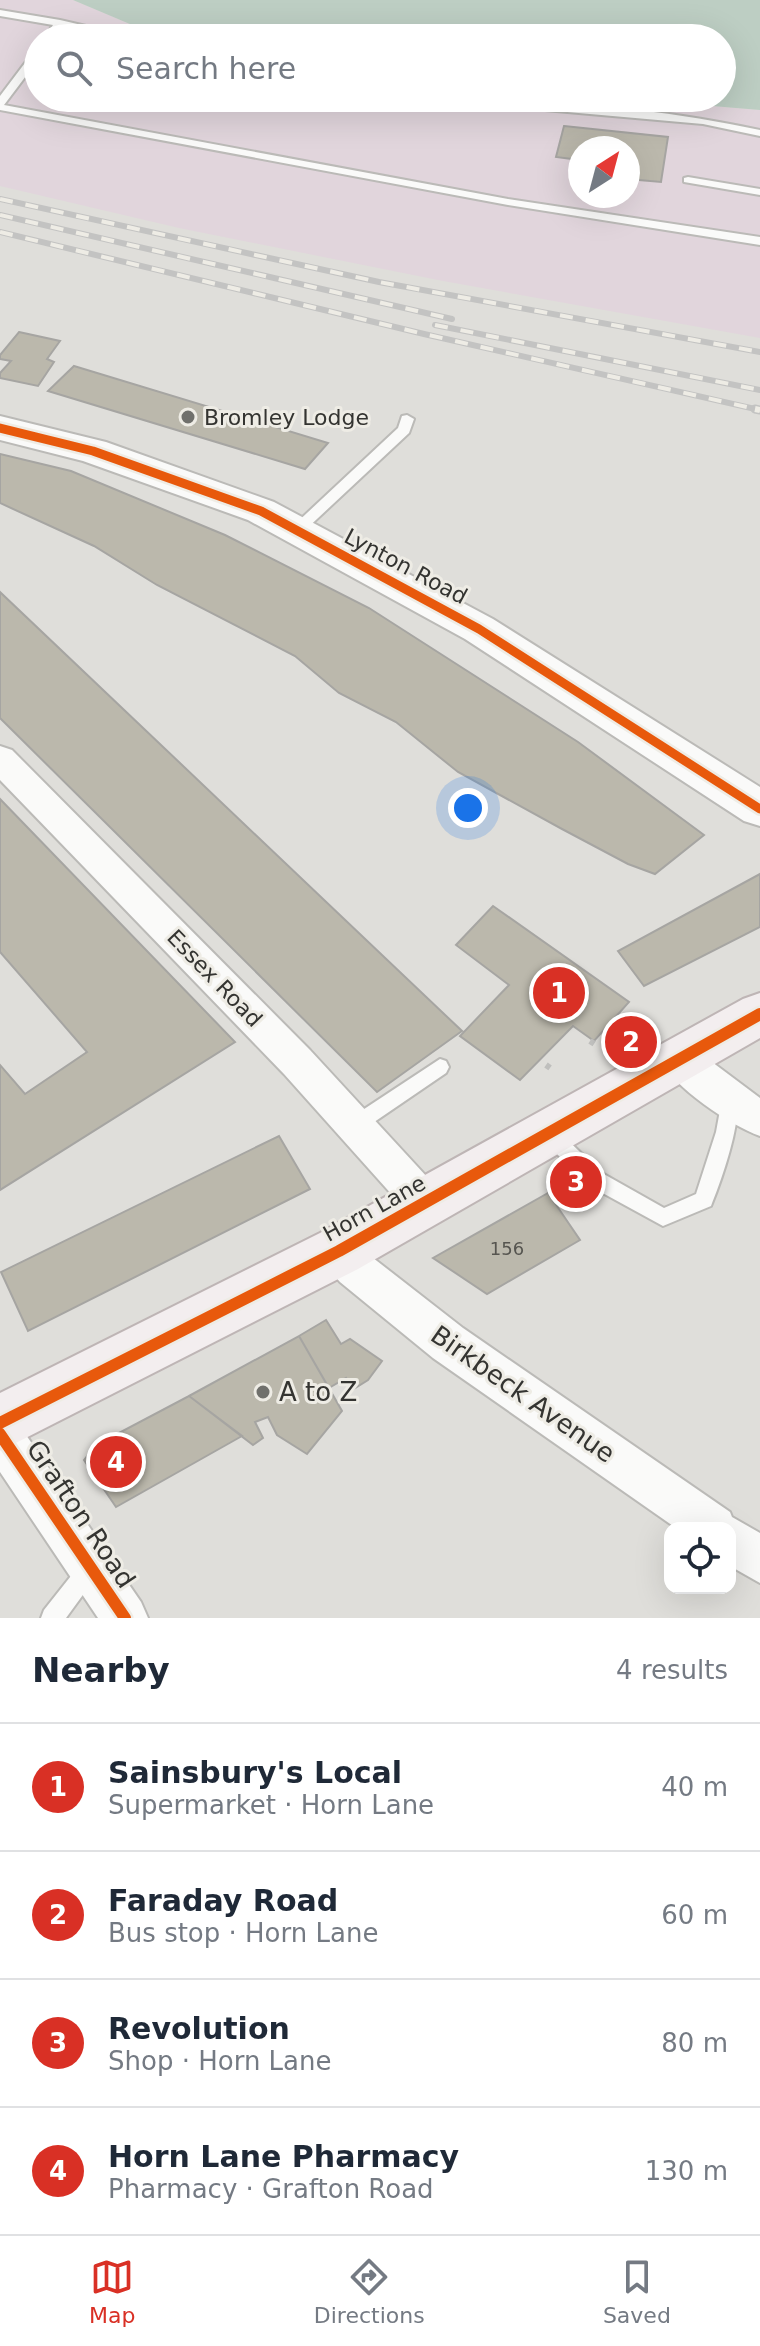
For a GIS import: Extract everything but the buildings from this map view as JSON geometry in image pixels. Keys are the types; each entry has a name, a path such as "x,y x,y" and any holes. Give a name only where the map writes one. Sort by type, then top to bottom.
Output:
{"main road":[{"name":"Horn Lane","path":"0,1423 339,1251 760,1014"}],"street":[{"name":"Lynton Road","path":"0,428 93,451 261,511 479,629 760,809"},
{"name":"Essex Road","path":"0,759 297,1062 425,1203"},
{"path":"679,1059 744,1110"},
{"name":"Birkbeck Avenue","path":"339,1251 354,1268 448,1343 705,1522"},
{"name":"Grafton Road","path":"0,1434 125,1618"},
{"path":"736,1543 760,1560"}],"lane":[{"path":"0,13 65,24"},
{"path":"24,72 0,105 24,110"},
{"path":"37,112 508,202 760,241"},
{"path":"612,112 703,121 760,133"},
{"path":"688,180 760,192"},
{"path":"297,530 404,430 407,419"},
{"path":"355,1125 440,1067"},
{"path":"547,1133 595,1179 663,1217 704,1200 725,1132 744,1110"},
{"path":"52,1618 91,1568"}],"shaded area":[{"path":"0,0 73,0 130,24 24,24 24,112 760,110 760,338 443,281 179,228 0,186"}],"green space":[{"path":"73,0 760,0 760,110 736,108 736,24 130,24"}],"railway":[{"path":"0,199 379,282 760,352"},
{"path":"0,215 452,319"},
{"path":"0,232 424,334 760,410 755,409"},
{"path":"435,325 760,390"}],"cycle path":[{"path":"0,428 93,451 261,511 479,629 760,809"},
{"path":"0,1423 339,1251 760,1014"},
{"path":"0,1434 125,1618"}],"place":[{"name":"Bromley Lodge","path":"188,417"},
{"name":"Sainsbury's Local","path":"559,993"},
{"name":"Faraday Road","path":"631,1042"},
{"name":"Revolution","path":"576,1182"},
{"name":"A to Z","path":"263,1392"},
{"name":"Horn Lane Pharmacy","path":"116,1462"}]}
